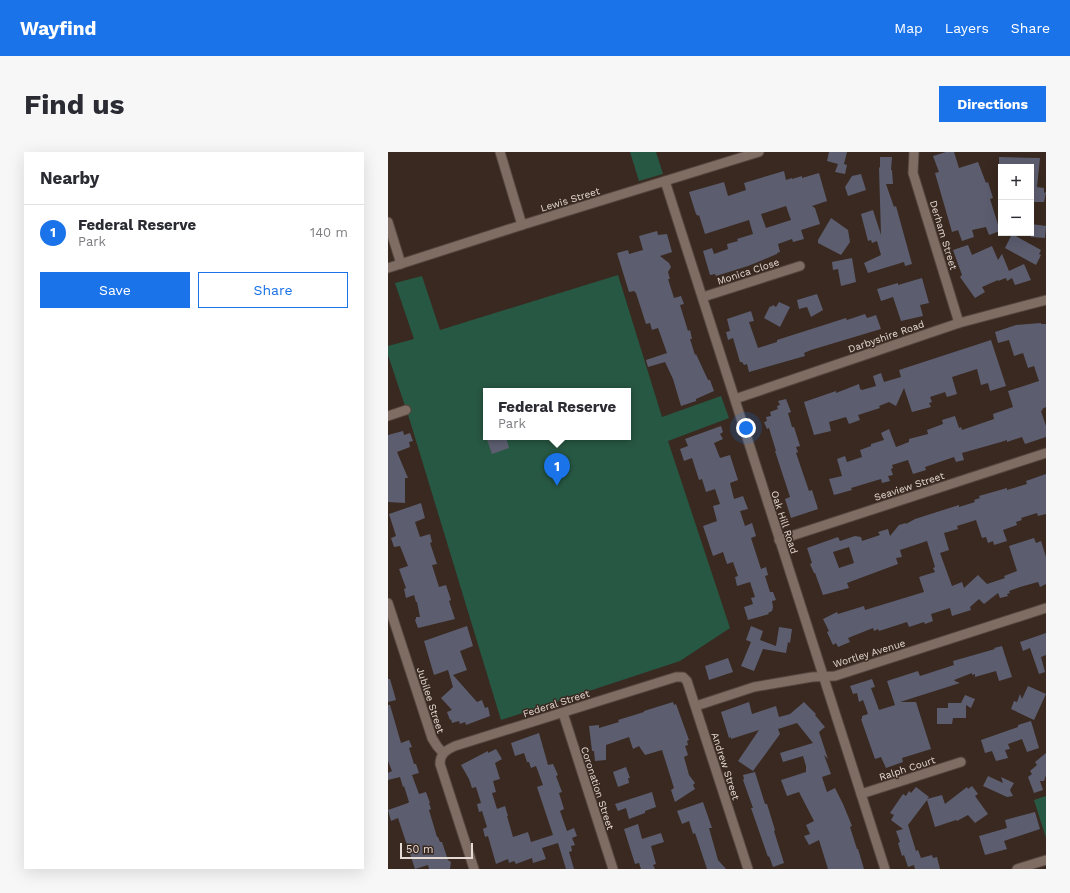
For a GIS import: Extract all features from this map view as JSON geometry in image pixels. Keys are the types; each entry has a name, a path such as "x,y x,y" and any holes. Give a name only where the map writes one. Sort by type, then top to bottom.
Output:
{"street":[{"path":"500,152 522,225"},
{"name":"Lewis Street","path":"388,268 759,152"},
{"name":"Derham Street","path":"914,152 913,173 959,323"},
{"name":"Oak Hill Road","path":"665,181 885,869"},
{"path":"388,222 401,264"},
{"name":"Monica Close","path":"703,297 800,266"},
{"name":"Darbyshire Road","path":"735,399 959,323 1046,300"},
{"path":"388,416 406,410"},
{"name":"Seaview Street","path":"779,540 1046,453"},
{"name":"Jubilee Street","path":"388,603 432,738 443,753"},
{"name":"Wortley Avenue","path":"696,706 754,687 835,676 1046,608"},
{"name":"Federal Street","path":"443,753 455,746 676,677"},
{"name":"Andrew Street","path":"676,677 683,677 687,681 748,869"},
{"name":"Coronation Street","path":"563,713 613,869"},
{"path":"443,753 440,758 440,764 474,869"},
{"name":"Ralph Court","path":"861,794 961,762"},
{"path":"1017,869 1046,860"}],"green space":[{"path":"630,152 656,152 663,174 639,181"},
{"path":"618,275 662,417 721,396 729,418 668,441 730,628 680,661 501,720 410,421 388,355 388,346 414,339 395,283 422,276 440,330"},
{"path":"1046,796 1046,838 1034,800"}],"building":[{"path":"829,152 847,152 844,164 847,165 845,174 835,172 838,164 827,161"},
{"path":"946,152 954,152 959,168 978,162 986,183 988,182 993,198 990,199 998,225 998,232 989,235 986,227 972,230 974,237 962,241 958,230 952,232 935,173 939,172 933,156"},
{"path":"880,157 892,157 891,170 893,184 886,184 894,207 896,206 912,264 905,266 904,262 868,273 864,263 881,255 877,241 872,243 871,240 868,241 861,214 873,210 881,235"},
{"path":"999,157 1040,158 1037,187 1044,188 1044,193 1046,192 1044,202 1034,202 1034,164 999,164"},
{"path":"784,171 786,180 802,176 802,178 819,173 827,201 812,206 815,208 820,224 801,230 804,239 793,242 792,239 778,244 780,252 777,254 748,266 716,276 715,274 710,275 703,251 712,248 714,254 728,249 727,244 753,234 749,220 705,234 699,215 698,216 696,214 689,192 724,182 728,196 746,190 744,183","holes":["786,206 791,220 766,228 761,214"]},
{"path":"861,174 866,190 848,196 845,187 852,176"},
{"path":"831,218 848,230 850,242 841,255 818,243 818,240"},
{"path":"1034,224 1046,226 1045,238 1031,237 1034,236"},
{"path":"657,231 658,235 667,234 672,252 660,256 669,263 671,267 668,272 670,279 668,279 674,298 681,296 684,304 680,305 688,331 690,330 692,339 690,339 695,355 696,354 708,380 710,380 714,391 696,399 696,401 681,406 673,379 665,362 648,367 646,360 667,353 658,328 652,330 650,323 646,324 636,293 634,291 629,292 617,253 628,250 629,254 643,250 639,236"},
{"path":"1011,236 1016,236 1041,250 1039,254 1041,255 1036,265 1005,248"},
{"path":"968,245 972,255 992,246 998,260 1002,254 1009,271 1024,264 1031,280 1015,285 1012,278 1007,281 1006,278 998,280 982,287 985,292 975,298 960,277 962,275 953,250"},
{"path":"852,258 856,282 841,286 838,269 833,270 832,262"},
{"path":"922,278 929,303 920,305 923,316 901,321 893,297 881,301 877,289"},
{"path":"817,294 823,310 811,317 807,307 799,309 797,300"},
{"path":"779,302 790,307 780,327 764,318 770,306 771,307 773,305 776,307"},
{"path":"751,311 754,321 749,322 758,348 777,342 777,340 846,318 847,320 865,314 867,318 876,315 881,329 811,350 804,353 805,356 749,372 747,364 744,365 740,362 733,338 728,340 726,332 730,331 727,319"},
{"path":"1046,324 1046,407 1041,411 1046,426 1046,437 1025,444 1022,437 1007,442 1007,440 962,453 964,460 956,462 954,457 925,467 926,470 913,474 908,460 892,465 893,468 891,469 893,475 888,476 890,481 882,483 881,479 834,495 829,479 842,476 837,459 845,456 847,462 862,457 860,450 871,446 871,444 884,440 881,433 889,429 896,447 909,442 909,439 928,434 927,430 943,424 942,420 955,416 959,428 961,427 962,430 994,419 993,414 1013,407 1008,391 1039,381 1034,366 1028,368 1023,353 1014,356 1009,340 998,343 995,332 1016,325"},
{"path":"991,340 1006,386 990,391 988,383 981,385 977,369 952,377 957,394 947,397 945,392 930,397 932,402 929,403 931,407 912,412 904,388 896,406 889,402 879,406 880,408 858,415 860,420 849,424 846,417 829,422 831,431 814,435 804,402 836,391 836,393 859,384 860,389 862,390 876,386 873,376 881,373 884,382 901,377 899,370"},
{"path":"786,399 791,412 788,413 792,427 794,427 800,446 796,447 798,452 796,453 809,491 812,490 818,509 791,518 785,499 790,497 769,428 767,429 764,422 767,421 766,417 771,416 770,412 778,409 777,406 780,405 778,401"},
{"path":"721,426 723,432 720,434 723,439 714,443 720,458 730,455 738,480 730,483 734,499 743,496 748,509 740,511 745,526 752,523 756,536 751,538 761,569 766,567 768,575 765,576 770,592 773,592 776,600 772,601 773,607 772,611 768,613 769,614 748,620 744,607 753,604 751,598 755,597 750,582 737,586 735,577 738,576 733,562 727,564 723,552 713,556 703,526 717,521 713,506 720,504 715,489 706,492 702,479 699,480 692,458 684,461 680,449 688,446 685,439"},
{"path":"403,431 404,435 410,433 413,441 409,442 410,447 397,452 408,478 405,478 405,503 388,502 388,435"},
{"path":"487,440 507,440 509,448 492,454"},
{"path":"1046,474 1046,514 1038,516 1037,513 1021,518 1022,520 1016,522 1017,525 1003,530 1007,541 994,545 993,541 988,543 986,537 982,538 976,520 957,526 958,529 944,533 949,550 940,553 952,586 962,582 964,588 978,575 987,584 1005,578 1004,576 1017,571 1009,546 1034,538 1036,543 1041,541 1046,557 1046,584 1040,587 1038,582 1020,587 1009,591 1010,593 1007,594 1008,596 1000,598 998,593 984,604 979,599 970,607 971,610 952,616 950,608 931,614 933,621 925,624 924,622 909,627 907,622 879,631 878,629 874,631 873,628 848,638 850,642 838,647 836,643 833,645 827,632 829,631 823,619 837,612 838,614 864,606 865,610 924,592 919,577 935,572 933,568 935,567 927,541 900,550 902,557 896,558 898,564 847,583 849,588 823,595 810,564 812,563 807,548 838,537 840,541 855,536 861,537 862,541 880,535 878,532 888,529 890,536 899,525 906,524 915,519 959,505 959,507 975,502 974,500 980,498 979,496 1027,484 1026,481","holes":["849,547 854,563 839,568 833,552"]},
{"path":"421,503 425,518 415,522 420,537 430,534 432,542 430,543 437,564 432,565 439,587 446,585 455,619 418,628 415,620 416,617 420,617 417,602 414,595 406,598 404,589 406,588 399,569 408,566 400,546 394,547 391,538 396,536 389,514"},
{"path":"467,626 473,646 460,651 467,670 453,675 477,702 482,700 485,708 488,707 490,716 466,725 465,722 460,724 459,721 452,723 451,719 450,720 447,712 452,710 441,698 453,687 448,670 434,675 424,641"},
{"path":"751,626 763,631 760,640 776,646 779,627 792,629 790,643 788,642 786,653 763,649 754,671 741,666 751,642 746,640"},
{"path":"1046,633 1046,655 1041,657 1045,672 1039,674 1030,648 1023,651 1020,642"},
{"path":"1002,646 1012,677 999,681 996,671 975,677 975,674 972,675 972,673 954,680 960,683 900,702 916,702 931,749 902,758 903,762 886,768 881,757 875,759 861,719 862,716 868,714 863,700 859,702 857,693 853,694 850,686 872,679 875,687 871,688 879,710 895,705 887,681 918,671 920,676 954,665 953,661"},
{"path":"728,658 733,672 709,680 705,666"},
{"path":"388,679 390,679 396,700 388,702"},
{"path":"1028,686 1046,694 1034,720 1011,709 1014,701 1017,702 1020,694 1022,699"},
{"path":"965,695 975,699 971,708 966,705 966,718 953,718 952,724 937,724 937,708 948,708 948,703 961,703"},
{"path":"673,702 674,705 676,704 689,740 687,741 688,745 685,746 688,755 684,757 689,775 695,783 693,785 695,789 675,802 671,790 674,788 662,750 645,755 639,746 633,749 629,737 606,745 606,760 595,761 594,751 592,751 589,726 599,725 599,728 619,722 618,720"},
{"path":"749,702 752,714 776,706 779,717 790,714 804,702 816,714 815,715 825,727 819,732 828,759 824,755 831,774 822,777 827,792 835,788 843,804 852,826 850,827 864,869 828,869 819,840 809,845 804,836 810,834 806,825 814,821 799,792 787,796 781,780 806,772 803,756 783,762 780,753 813,743 797,723 778,729 780,734 753,771 738,761 759,730 731,739 731,737 729,738 721,712"},
{"path":"388,705 390,705 401,743 409,740 412,747 409,748 414,764 416,764 419,773 412,775 419,794 426,792 431,809 429,810 437,837 440,842 442,842 448,860 451,862 450,869 429,869 428,865 415,869 398,818 391,821 388,810 409,802 400,777 388,780 388,773 392,771 388,761"},
{"path":"1031,721 1039,748 1027,752 1022,739 1008,744 1010,749 1005,750 1008,758 996,761 992,751 985,753 981,740"},
{"path":"539,733 548,765 553,764 558,775 556,776 562,792 559,793 564,809 560,811 567,831 574,828 577,836 572,838 575,845 571,846 572,851 569,852 574,869 566,869 558,843 542,848 546,859 533,863 532,858 516,864 514,861 509,863 508,859 496,864 488,836 485,837 483,829 487,827 482,811 479,812 477,804 481,803 476,787 472,788 461,765 488,751 488,753 496,749 502,759 495,763 500,779 493,781 496,792 492,793 497,809 505,806 513,837 528,832 531,842 553,835 537,787 543,785 536,766 531,768 524,753 515,756 511,743"},
{"path":"1046,753 1046,775 1044,781 1040,781 1043,790 1034,793 1028,777 1032,774 1030,771 1037,765 1035,762"},
{"path":"626,767 630,778 628,778 629,783 618,787 613,772"},
{"path":"755,772 765,804 767,804 784,863 773,867 751,808 753,808 743,780 743,775"},
{"path":"988,776 1003,783 1001,777 1014,783 1010,790 1013,796 1007,797 983,786"},
{"path":"972,786 978,794 975,796 988,814 975,823 968,815 957,821 956,820 935,827 927,800 908,825 916,851 918,850 921,858 932,855 933,858 937,857 940,869 915,869 914,865 908,867 904,855 902,856 898,843 900,842 896,831 903,829 891,820 894,815 890,813 903,794 906,796 909,791 911,793 916,787 929,797 927,799 942,795 945,804 967,787 968,789"},
{"path":"652,792 656,807 629,819 626,808 618,811 615,804"},
{"path":"703,802 712,828 709,828 718,860 726,869 707,869 695,833 693,834 689,821 682,824 677,811"},
{"path":"1035,812 1040,829 1004,841 1007,849 985,855 979,836 1007,828 1005,820"},
{"path":"638,824 642,839 661,833 664,842 651,846 656,864 653,865 655,869 641,869 639,863 635,864 624,829"}],"place":[{"name":"Federal Reserve","path":"557,486"}]}
